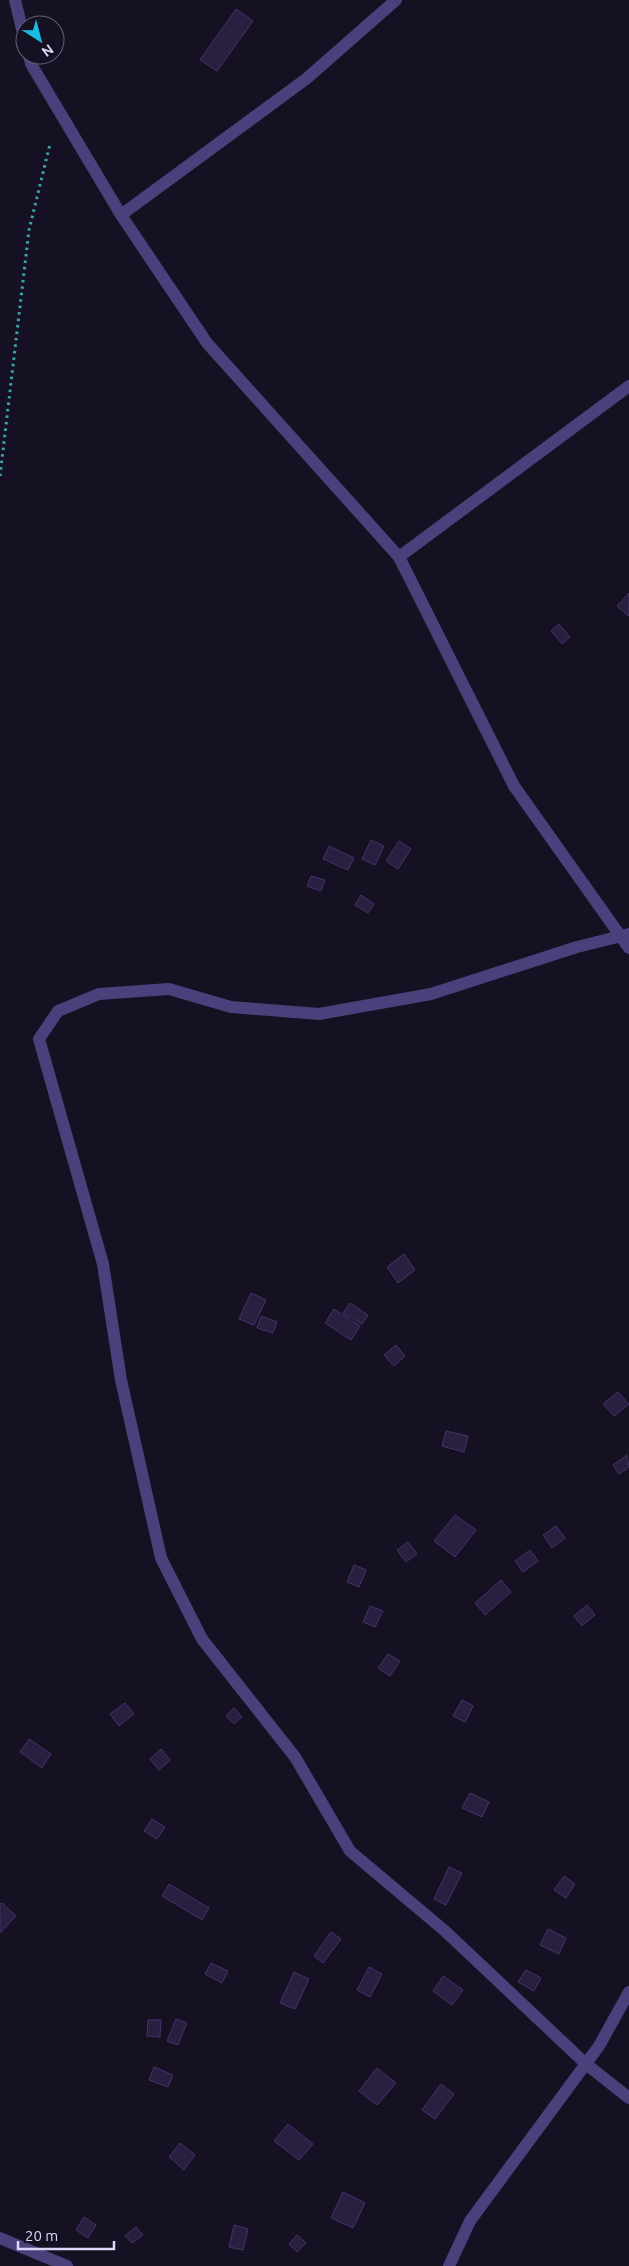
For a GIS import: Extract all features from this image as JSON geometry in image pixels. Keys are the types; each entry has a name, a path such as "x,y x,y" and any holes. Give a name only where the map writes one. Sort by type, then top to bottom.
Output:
{"street":[{"path":"15,0 19,15"},
{"path":"120,215 306,79 396,0"},
{"path":"32,65 120,215 207,343 398,557 514,786 627,940 577,947 431,994 319,1014 231,1007 169,988 99,994 58,1011 40,1039 103,1264 121,1380 161,1558 202,1639 295,1757 350,1850 445,1931 586,2064 629,2098"},
{"path":"398,557 629,386"},
{"path":"449,2266 470,2221 600,2046 629,1992"},
{"path":"0,2238 68,2266"}],"path":[{"path":"0,476 29,230 58,111"}],"building":[{"path":"236,9 253,21 217,71 200,60"},
{"path":"629,593 629,615 628,616 617,606"},
{"path":"559,624 570,637 562,644 551,631"},
{"path":"371,840 384,846 375,865 362,859"},
{"path":"399,841 411,849 398,869 386,861"},
{"path":"329,846 354,858 348,870 323,859"},
{"path":"311,876 325,880 321,891 307,886"},
{"path":"361,895 374,904 368,913 355,905"},
{"path":"404,1254 415,1270 398,1283 387,1267"},
{"path":"251,1293 266,1300 254,1325 239,1319"},
{"path":"350,1303 368,1315 362,1324 343,1313"},
{"path":"334,1309 360,1326 351,1340 325,1323"},
{"path":"261,1316 277,1322 273,1333 257,1328"},
{"path":"396,1345 405,1356 394,1366 384,1355"},
{"path":"618,1392 629,1404 614,1416 603,1404"},
{"path":"446,1431 468,1436 464,1452 442,1446"},
{"path":"627,1455 629,1467 619,1474 613,1465"},
{"path":"455,1515 476,1530 455,1557 434,1541"},
{"path":"556,1526 565,1538 552,1548 543,1535"},
{"path":"408,1542 417,1554 406,1562 397,1550"},
{"path":"530,1550 538,1561 523,1572 515,1561"},
{"path":"354,1565 366,1570 359,1587 347,1582"},
{"path":"501,1580 511,1592 485,1615 475,1603"},
{"path":"587,1605 595,1615 582,1626 574,1616"},
{"path":"370,1606 383,1611 375,1627 363,1622"},
{"path":"388,1654 400,1661 390,1676 378,1668"},
{"path":"462,1700 473,1706 465,1722 453,1716"},
{"path":"125,1703 134,1714 119,1726 110,1714"},
{"path":"234,1708 242,1717 234,1724 226,1716"},
{"path":"29,1739 51,1754 42,1768 20,1752"},
{"path":"161,1749 170,1760 159,1770 150,1759"},
{"path":"470,1793 489,1802 482,1817 462,1808"},
{"path":"152,1819 165,1827 157,1839 144,1831"},
{"path":"449,1867 462,1873 446,1905 434,1899"},
{"path":"564,1876 575,1884 566,1898 554,1890"},
{"path":"169,1884 209,1908 202,1920 162,1896"},
{"path":"2,1903 16,1916 0,1933 0,1904"},
{"path":"548,1929 566,1938 559,1954 540,1945"},
{"path":"331,1932 341,1939 323,1963 314,1956"},
{"path":"211,1963 228,1971 222,1983 205,1974"},
{"path":"369,1967 382,1974 370,1997 357,1990"},
{"path":"526,1970 541,1978 534,1991 518,1982"},
{"path":"294,1972 309,1979 295,2009 280,2003"},
{"path":"443,1976 463,1990 452,2005 433,1991"},
{"path":"176,2019 187,2023 178,2045 167,2041"},
{"path":"148,2020 161,2020 160,2037 147,2036"},
{"path":"154,2067 173,2075 168,2087 149,2080"},
{"path":"377,2068 396,2083 377,2105 359,2091"},
{"path":"441,2084 454,2094 435,2119 422,2110"},
{"path":"288,2124 313,2144 299,2160 274,2141"},
{"path":"180,2143 195,2155 184,2170 169,2157"},
{"path":"343,2192 365,2203 353,2228 331,2218"},
{"path":"84,2217 96,2225 88,2238 76,2230"},
{"path":"234,2225 248,2229 243,2250 229,2247"},
{"path":"136,2227 143,2235 132,2243 125,2236"},
{"path":"297,2235 306,2243 297,2252 289,2244"}]}
